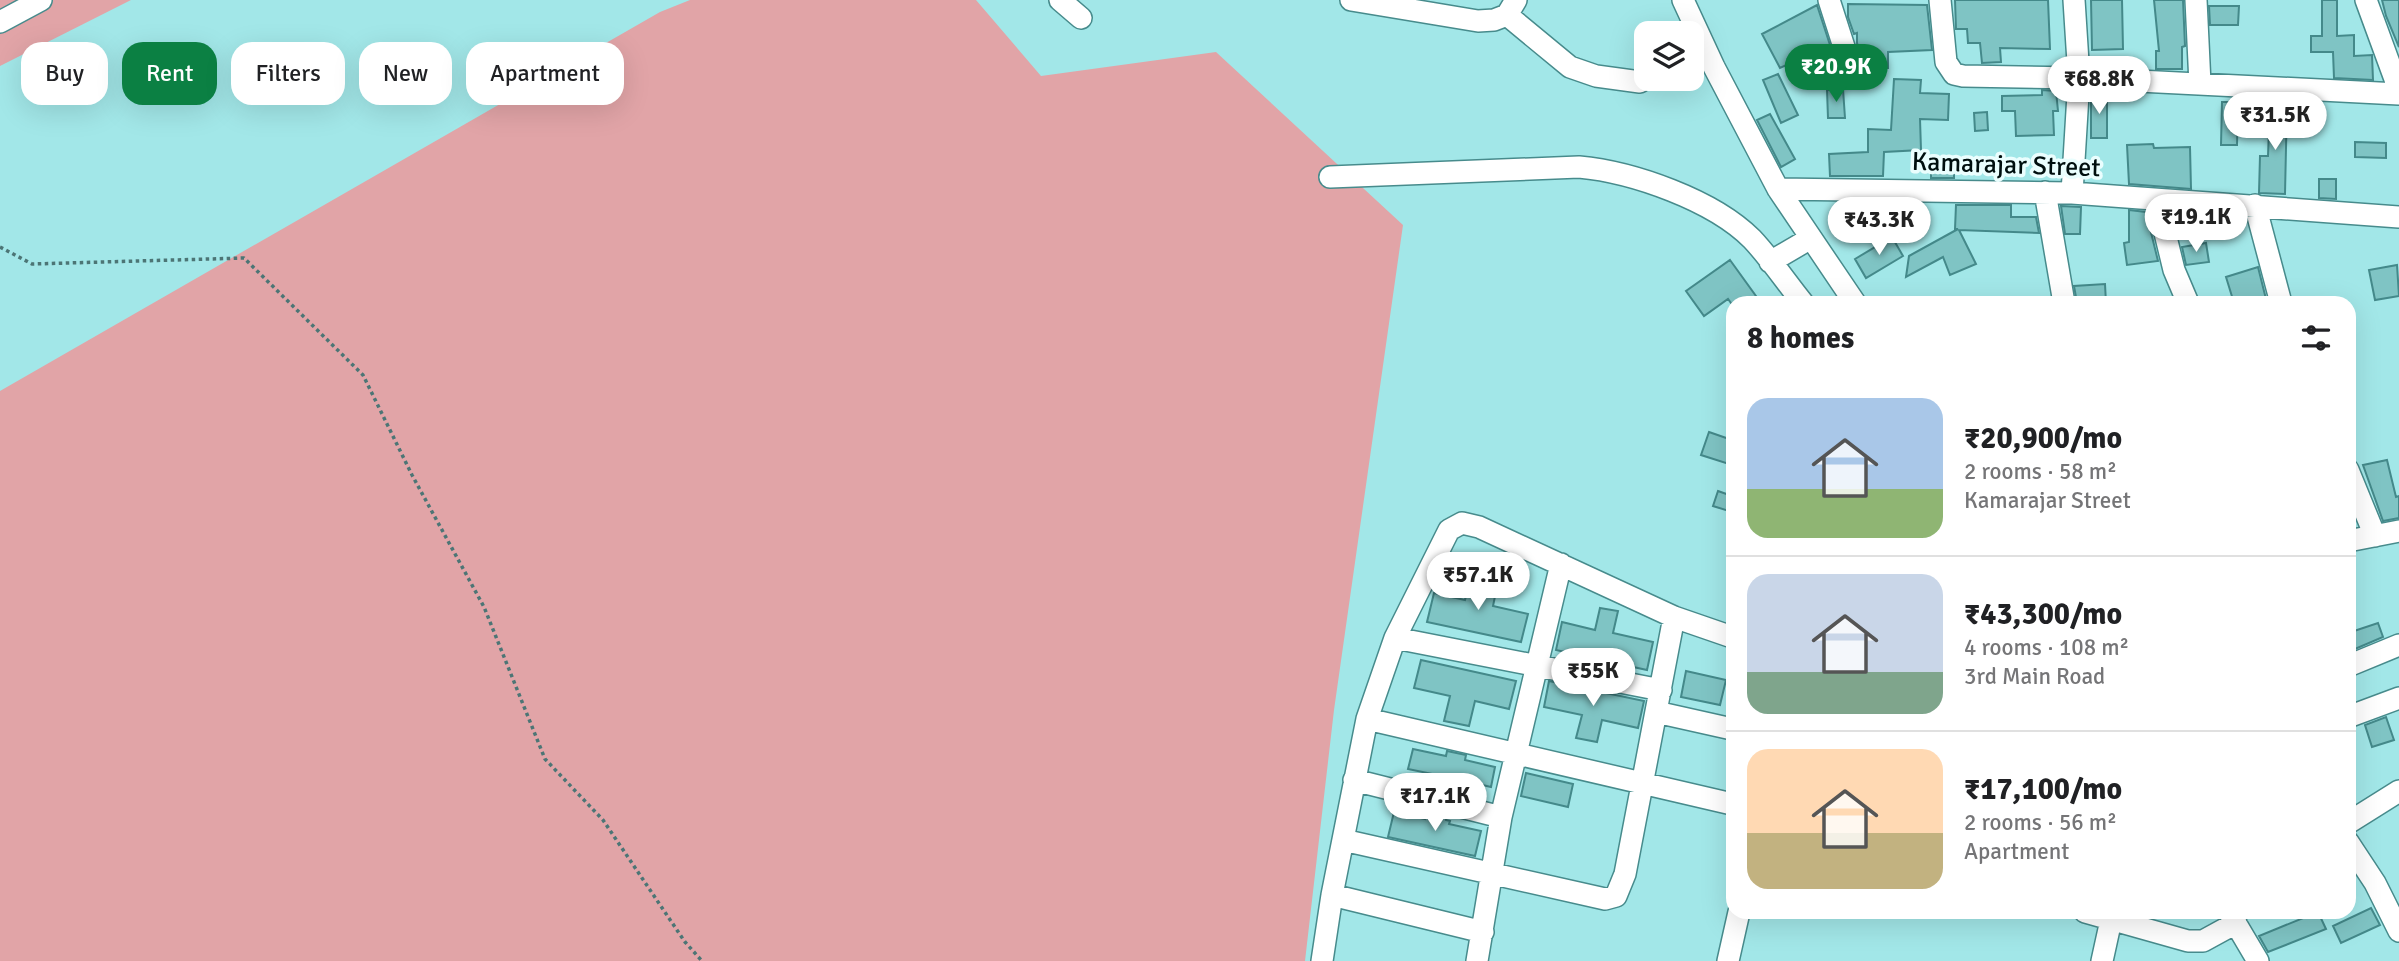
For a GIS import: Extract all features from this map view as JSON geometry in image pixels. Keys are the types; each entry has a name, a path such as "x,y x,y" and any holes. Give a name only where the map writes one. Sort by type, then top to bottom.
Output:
{"street":[{"path":"0,22 41,0"},
{"path":"1060,0 1081,18"},
{"path":"1351,0 1478,21 1494,20 1512,8 1570,67 1596,76 1634,81"},
{"path":"1683,0 1714,67 1778,189 1850,296"},
{"path":"1829,0 1852,72"},
{"path":"1941,0 1946,62 1954,74 1963,76 2079,78 2399,92 2366,0"},
{"path":"2072,193 2079,78 2074,0"},
{"path":"2196,0 2200,84"},
{"path":"1330,177 1579,167 1613,170 1666,187 1733,223 1752,240 1797,296"},
{"name":"Kamarajar Street","path":"1778,189 2072,193 2399,217"},
{"path":"2045,192 2063,296"},
{"path":"2157,200 2174,270 2185,296"},
{"path":"2255,205 2279,296"},
{"path":"1770,262 1811,238"},
{"path":"2356,490 2375,536"},
{"path":"1322,961 1332,895 1367,719 1395,638 1444,536 1455,525 1462,523 1479,527 1674,617 1726,635"},
{"path":"2356,540 2399,531"},
{"path":"1477,961 1502,817 1561,565"},
{"path":"1343,840 1605,899 1616,896 1625,874 1674,617"},
{"path":"1395,638 1661,690"},
{"path":"2356,663 2399,645"},
{"path":"2356,715 2399,698"},
{"path":"1656,712 1726,728"},
{"path":"1367,719 1643,781 1726,802"},
{"path":"1354,780 1502,817"},
{"path":"2356,818 2399,791"},
{"path":"2356,854 2375,883 2399,931"},
{"path":"1332,895 1483,932"},
{"path":"1728,961 1737,919"},
{"path":"2108,919 2188,941 2203,941 2230,919"},
{"path":"2234,919 2258,961"},
{"path":"2102,961 2111,920"}],"path":[{"path":"0,247 32,264 244,258 363,375 412,475 484,607 545,759 603,820 685,942 702,961"}],"shaded area":[{"path":"0,0 131,0 48,42 21,42 21,55 0,66"},
{"path":"690,0 976,0 1041,76 1216,52 1403,225 1334,710 1305,961 0,961 0,391 498,105 624,105 624,42 608,42 660,12"}],"building":[{"path":"1955,0 2048,0 2050,49 2000,48 2001,62 1982,63 1980,43 1968,43 1967,29 1956,29"},
{"path":"2091,0 2122,0 2123,49 2092,50"},
{"path":"2154,0 2183,0 2185,46 2182,47 2182,69 2156,69 2156,51 2159,51"},
{"path":"2322,0 2337,0 2337,36 2354,35 2354,56 2372,55 2373,80 2334,78 2333,52 2311,52 2311,36 2322,36"},
{"path":"2382,0 2399,0 2399,47 2386,16"},
{"path":"1848,4 1927,5 1932,50 1888,52 1888,68 1865,68 1857,43 1857,33 1854,34 1848,17"},
{"path":"1817,5 1830,45 1780,68 1762,34"},
{"path":"2209,6 2239,6 2238,25 2210,25"},
{"path":"1778,74 1798,115 1781,123 1763,80"},
{"path":"1894,79 1921,80 1920,93 1949,94 1948,120 1920,119 1921,150 1884,152 1883,176 1830,176 1829,154 1868,152 1868,129 1891,130"},
{"path":"1843,89 1845,118 1828,118 1827,90"},
{"path":"2042,90 2056,91 2058,111 2053,111 2054,135 2016,136 2015,111 2002,111 2002,96 2042,95"},
{"path":"2091,94 2107,94 2107,138 2091,138"},
{"path":"2270,101 2287,102 2285,194 2259,193 2260,156 2268,156"},
{"path":"2222,102 2238,102 2237,145 2221,145"},
{"path":"1987,112 1988,130 1975,131 1974,113"},
{"path":"1770,114 1795,159 1781,167 1757,120"},
{"path":"2355,142 2386,143 2386,158 2355,157"},
{"path":"2153,144 2154,148 2190,147 2191,189 2129,184 2127,145"},
{"path":"1931,158 1954,158 1954,178 1931,178"},
{"path":"2319,179 2336,179 2336,199 2319,198"},
{"path":"1956,205 2011,205 2011,217 2036,217 2039,233 1959,230 1976,264 1950,275 1943,257 1906,277 1909,256 1958,229 1955,229"},
{"path":"2061,206 2081,207 2080,234 2065,234"},
{"path":"2129,210 2146,212 2158,261 2127,265 2124,243 2129,242"},
{"path":"1892,237 1903,256 1866,278 1855,259"},
{"path":"2206,243 2209,262 2186,265 2182,247"},
{"path":"1730,260 1756,296 1726,296 1726,300 1704,316 1686,291"},
{"path":"2397,265 2399,296 2375,300 2369,270"},
{"path":"2258,267 2265,296 2232,296 2226,277"},
{"path":"2105,284 2106,296 2076,296 2074,286"},
{"path":"1709,432 1726,438 1726,463 1701,455"},
{"path":"2387,460 2396,497 2399,496 2399,518 2383,521 2363,465"},
{"path":"1718,491 1726,494 1726,510 1713,506"},
{"path":"1471,576 1498,582 1493,606 1528,614 1521,642 1427,622 1434,593 1465,600"},
{"path":"1600,608 1618,611 1613,633 1653,642 1647,670 1556,650 1562,622 1595,630"},
{"path":"2378,623 2383,637 2356,649 2356,630"},
{"path":"1421,660 1516,681 1509,709 1475,701 1469,726 1444,721 1450,696 1414,688"},
{"path":"1686,671 1726,680 1720,705 1681,697"},
{"path":"1549,681 1644,701 1638,728 1602,720 1597,742 1576,738 1582,715 1544,707"},
{"path":"2386,717 2394,740 2372,747 2365,725"},
{"path":"1413,749 1446,756 1447,751 1466,755 1465,760 1495,767 1491,787 1461,780 1459,790 1440,786 1442,776 1408,769"},
{"path":"1526,773 1573,784 1568,807 1521,796"},
{"path":"1394,812 1425,819 1426,815 1432,816 1433,813 1446,817 1446,820 1450,821 1449,824 1481,831 1475,856 1388,837"},
{"path":"2371,908 2380,925 2341,943 2333,926 2348,919 2356,919 2356,915"},
{"path":"2301,919 2321,919 2326,929 2268,952 2259,936"}]}
